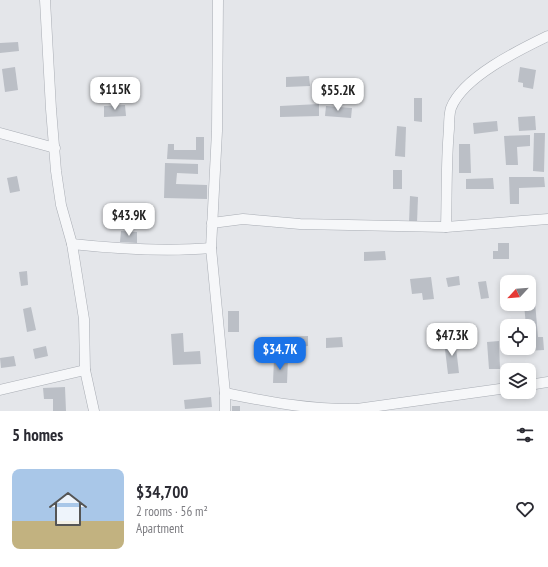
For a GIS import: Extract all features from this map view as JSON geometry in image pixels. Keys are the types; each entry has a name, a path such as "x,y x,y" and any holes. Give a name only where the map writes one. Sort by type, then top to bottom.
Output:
{"street":[{"path":"45,0 50,109 55,148 56,171 61,205 72,244 84,318 85,370 94,411"},
{"path":"218,0 217,132 211,248 225,393 225,411"},
{"path":"446,227 450,108 463,89 470,82 522,49 548,36"},
{"path":"0,133 55,148"},
{"path":"212,222 243,219 300,224 446,227 548,219"},
{"path":"72,244 111,249 178,250 211,248"},
{"path":"0,390 85,370"},
{"path":"536,384 548,382"},
{"path":"225,393 256,399 336,409 357,409 500,389"}],"building":[{"path":"18,42 19,51 0,53 0,43"},
{"path":"15,67 18,90 5,92 2,69"},
{"path":"520,67 536,70 533,89 523,87 523,83 518,82"},
{"path":"309,76 310,86 286,87 286,77"},
{"path":"414,98 422,98 422,122 414,121"},
{"path":"319,104 319,116 280,117 280,106"},
{"path":"125,105 126,116 104,117 104,106"},
{"path":"326,106 352,108 351,118 325,116"},
{"path":"535,116 536,130 519,131 518,117"},
{"path":"497,121 498,131 474,134 473,123"},
{"path":"397,126 406,127 405,157 395,156"},
{"path":"534,133 545,133 544,172 533,171"},
{"path":"530,135 530,146 517,147 518,165 506,165 504,136"},
{"path":"196,137 204,137 204,160 167,159 168,144 174,144 174,150 196,150"},
{"path":"459,144 470,144 471,173 459,173"},
{"path":"165,163 198,164 198,174 177,173 176,184 207,185 207,199 164,198"},
{"path":"393,170 402,170 402,189 393,189"},
{"path":"17,176 20,191 10,193 7,178"},
{"path":"509,177 544,177 545,187 519,188 519,204 510,204"},
{"path":"493,178 494,189 466,189 466,179"},
{"path":"410,196 418,197 417,223 409,223"},
{"path":"121,231 137,232 137,243 120,242"},
{"path":"498,243 509,243 509,259 493,259 493,251 498,251"},
{"path":"385,251 386,260 364,261 364,252"},
{"path":"27,271 28,285 21,286 19,272"},
{"path":"459,276 460,285 448,287 446,278"},
{"path":"431,277 434,299 423,300 422,293 412,294 410,279"},
{"path":"486,281 489,298 481,299 478,282"},
{"path":"31,307 36,330 27,332 23,309"},
{"path":"228,311 239,311 239,332 228,332"},
{"path":"525,311 536,311 538,337 543,337 544,350 536,350 536,319 525,319"},
{"path":"183,333 184,352 200,351 201,364 173,365 171,334"},
{"path":"308,336 308,346 275,348 274,337"},
{"path":"342,337 343,347 326,348 326,338"},
{"path":"455,339 459,373 448,374 444,341"},
{"path":"499,341 500,369 489,369 487,342"},
{"path":"46,346 48,356 35,359 33,349"},
{"path":"14,356 16,366 1,368 0,358"},
{"path":"274,358 288,359 287,383 273,383"},
{"path":"65,387 66,411 53,411 53,399 44,399 43,388"},
{"path":"211,397 212,407 185,409 184,400"},
{"path":"232,406 240,406 240,411 232,411"}]}
